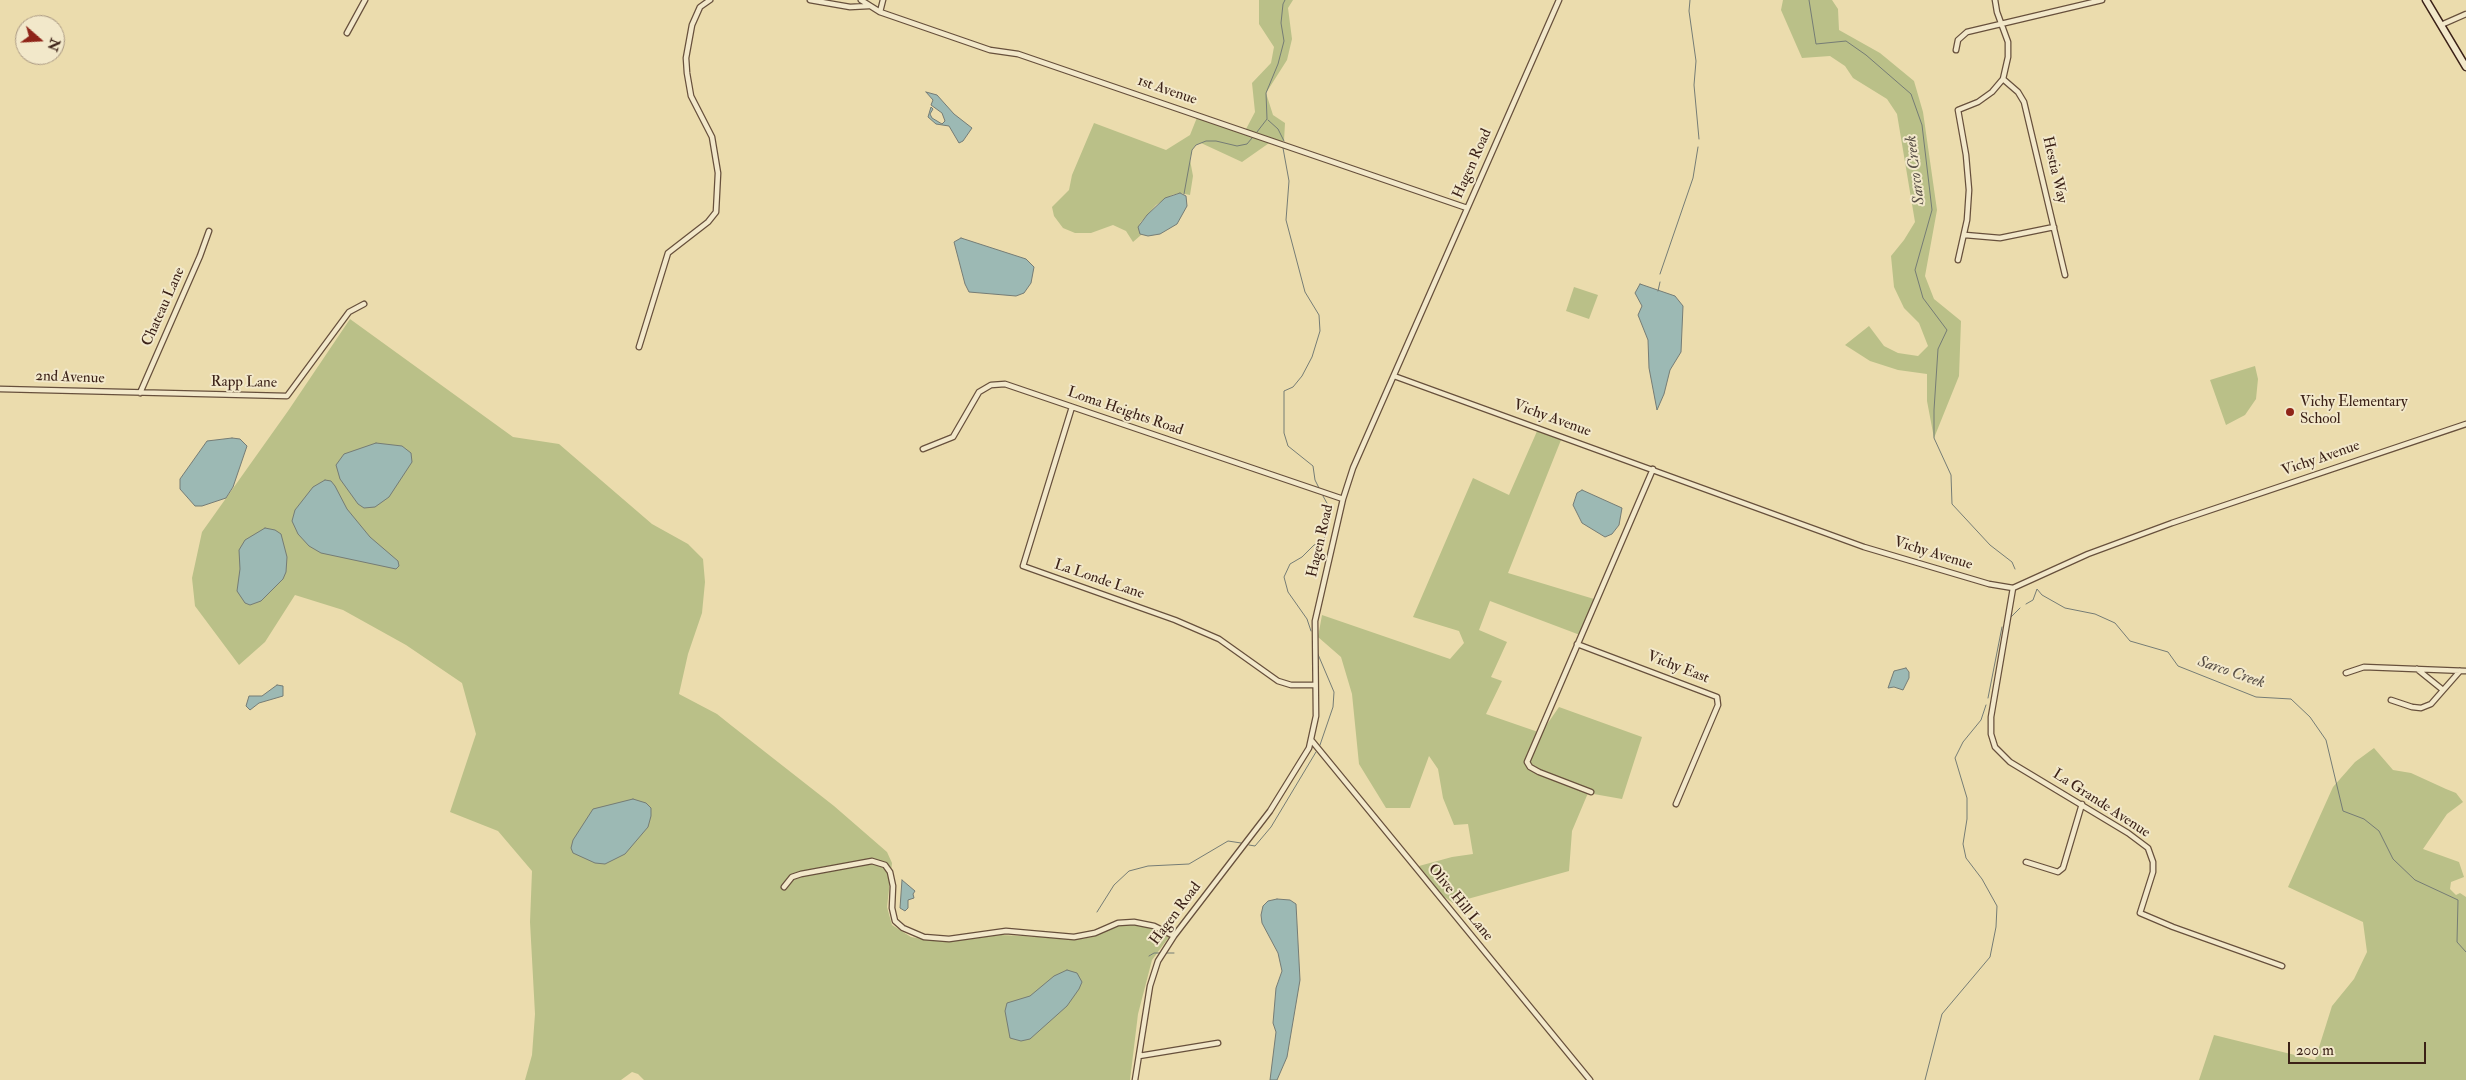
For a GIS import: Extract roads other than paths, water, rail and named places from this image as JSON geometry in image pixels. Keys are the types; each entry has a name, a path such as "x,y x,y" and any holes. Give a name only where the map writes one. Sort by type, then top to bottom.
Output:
{"main road":[{"path":"2426,0 2466,67"}],"street":[{"path":"347,33 365,0"},
{"path":"639,347 668,253 708,222 716,212 718,173 712,137 691,96 686,58 692,25 700,7 710,0"},
{"path":"810,0 850,7 869,6"},
{"name":"1st Avenue","path":"861,0 880,12 990,50 1018,54 1467,208"},
{"path":"880,12 884,0"},
{"name":"Hagen Road","path":"1135,1080 1150,986 1159,958 1270,810 1306,754 1312,741 1316,716 1315,621 1343,499 1353,468 1559,0"},
{"path":"1958,260 1965,235 1968,174 1958,110 1978,102 1992,92 2003,80 2009,49 1994,0"},
{"path":"1956,50 1958,40 1962,35 2102,0"},
{"path":"2441,25 2466,14"},
{"name":"Hestia Way","path":"2003,80 2018,92 2024,102 2065,275"},
{"path":"1965,235 2000,238 2054,227"},
{"name":"Chateau Lane","path":"140,392 200,256 209,231"},
{"name":"Rapp Lane","path":"140,392 287,396 349,312 364,304"},
{"name":"Vichy Avenue","path":"1394,376 1653,469 1697,488 1864,546 1989,584 2013,588 2088,554 2166,525 2466,424"},
{"name":"Loma Heights Road","path":"923,449 953,437 979,392 991,385 1005,384 1343,499"},
{"name":"2nd Avenue","path":"0,389 140,392"},
{"name":"La Londe Lane","path":"1072,407 1023,566 1175,620 1219,640 1278,680 1291,685 1315,685"},
{"path":"1592,792 1539,772 1530,767 1527,762 1653,469"},
{"name":"La Grande Avenue","path":"2013,588 1992,717 1993,742 2010,762 2082,804 2148,848 2153,862 2153,872 2140,913 2173,927 2282,966"},
{"name":"Vichy East","path":"1577,644 1718,698 1718,705 1676,804"},
{"path":"2346,673 2364,667 2466,671"},
{"path":"2417,669 2443,690"},
{"path":"2391,700 2421,708 2430,704 2460,671"},
{"name":"Olive Hill Lane","path":"1312,741 1590,1080"},
{"path":"2026,862 2058,872 2063,868 2082,804"},
{"path":"784,887 792,877 801,874 872,861 885,865 890,872 893,886 892,908 895,921 903,928 924,937 959,938 1006,931 1074,937 1095,933 1118,923 1134,922 1154,926 1174,936"},
{"path":"1139,1056 1218,1043"}],"water":[{"path":"926,92 937,95 954,114 972,128 963,141 959,143 949,126 936,124 928,117 931,107 933,109 930,114 932,118 942,124 945,121 942,113 931,105 933,100"},
{"path":"1180,193 1186,196 1187,206 1177,224 1160,234 1148,236 1140,234 1138,227 1147,215 1165,198"},
{"path":"961,238 1026,259 1034,267 1031,283 1024,293 1016,296 969,292 965,284 954,242"},
{"path":"1640,284 1675,296 1683,306 1681,352 1670,370 1664,394 1657,410 1649,368 1648,340 1638,315 1642,306 1635,293"},
{"path":"240,439 247,446 233,487 226,498 202,506 195,506 180,489 180,479 207,441"},
{"path":"376,443 402,446 411,453 412,462 389,497 375,507 364,508 358,504 340,479 336,465 344,454"},
{"path":"325,480 331,481 335,486 347,509 370,537 398,561 399,566 396,569 321,553 309,546 298,534 292,521 295,510 313,487"},
{"path":"1582,490 1622,508 1619,525 1612,534 1605,537 1582,523 1573,505 1577,493"},
{"path":"265,528 275,530 281,534 287,557 286,572 283,579 261,601 250,605 245,603 237,591 240,569 239,550 245,540"},
{"path":"1906,668 1909,672 1909,678 1903,690 1894,687 1888,688 1894,671"},
{"path":"277,685 283,686 283,696 259,703 250,710 246,706 249,696 262,696"},
{"path":"633,799 646,803 651,808 651,816 648,827 625,854 605,864 595,863 573,853 571,848 573,840 593,809"},
{"path":"902,880 915,891 913,894 914,898 908,900 908,908 905,911 900,908"},
{"path":"1277,899 1290,900 1296,904 1300,980 1287,1057 1277,1080 1270,1080 1276,1032 1273,1023 1276,988 1282,971 1278,953 1262,923 1261,915 1263,906 1268,901"},
{"path":"1067,970 1077,973 1082,982 1067,1006 1030,1039 1021,1041 1010,1038 1005,1011 1007,1003 1030,996 1054,976"}],"waterway":[{"path":"1257,132 1267,119 1266,93 1278,64 1284,41 1281,23 1285,0"},
{"path":"1690,0 1689,11 1696,61 1694,85 1699,139"},
{"name":"Sarco Creek","path":"1809,0 1816,44 1846,41 1866,55 1911,94 1922,125 1932,210 1915,270 1923,298 1947,330 1938,349 1934,438 1951,475 1952,504 1990,545 2012,562 2015,569"},
{"path":"1268,120 1278,129 1284,141"},
{"path":"1184,194 1192,150 1196,145 1206,141 1216,141 1237,146 1247,144 1252,138"},
{"path":"1660,274 1693,178 1698,147"},
{"path":"1283,148 1289,181 1286,220 1305,292 1319,315 1320,331 1312,357 1302,376 1293,387 1284,391 1284,433 1288,446 1313,466 1315,480 1319,488"},
{"path":"1658,291 1660,282"},
{"path":"1311,631 1307,619 1288,592 1284,577 1290,564 1302,557 1314,545 1323,542 1329,523 1328,505 1323,496"},
{"name":"Sarco Creek","path":"2026,604 2033,600 2037,589 2042,595 2065,608 2095,614 2115,623 2130,641 2168,652 2178,666 2256,697 2291,699 2310,717 2326,740 2343,811 2364,819 2379,831 2393,859 2415,880 2458,900 2457,942 2466,952"},
{"path":"2010,618 2020,608"},
{"path":"1988,698 2002,627"},
{"path":"1317,652 1334,692 1333,707 1320,745"},
{"path":"1925,1080 1942,1014 1990,957 1996,927 1997,906 1982,879 1966,858 1963,844 1967,819 1967,798 1955,758 1963,742 1981,720 1986,705"},
{"path":"1249,845 1255,846 1271,827 1316,752"},
{"path":"1097,912 1114,885 1129,871 1148,866 1189,864 1228,841 1241,843"},
{"path":"1149,956 1154,953 1161,953"},
{"path":"1165,953 1174,953"}],"place":[{"name":"Vichy Elementary School","path":"2290,412"}]}
